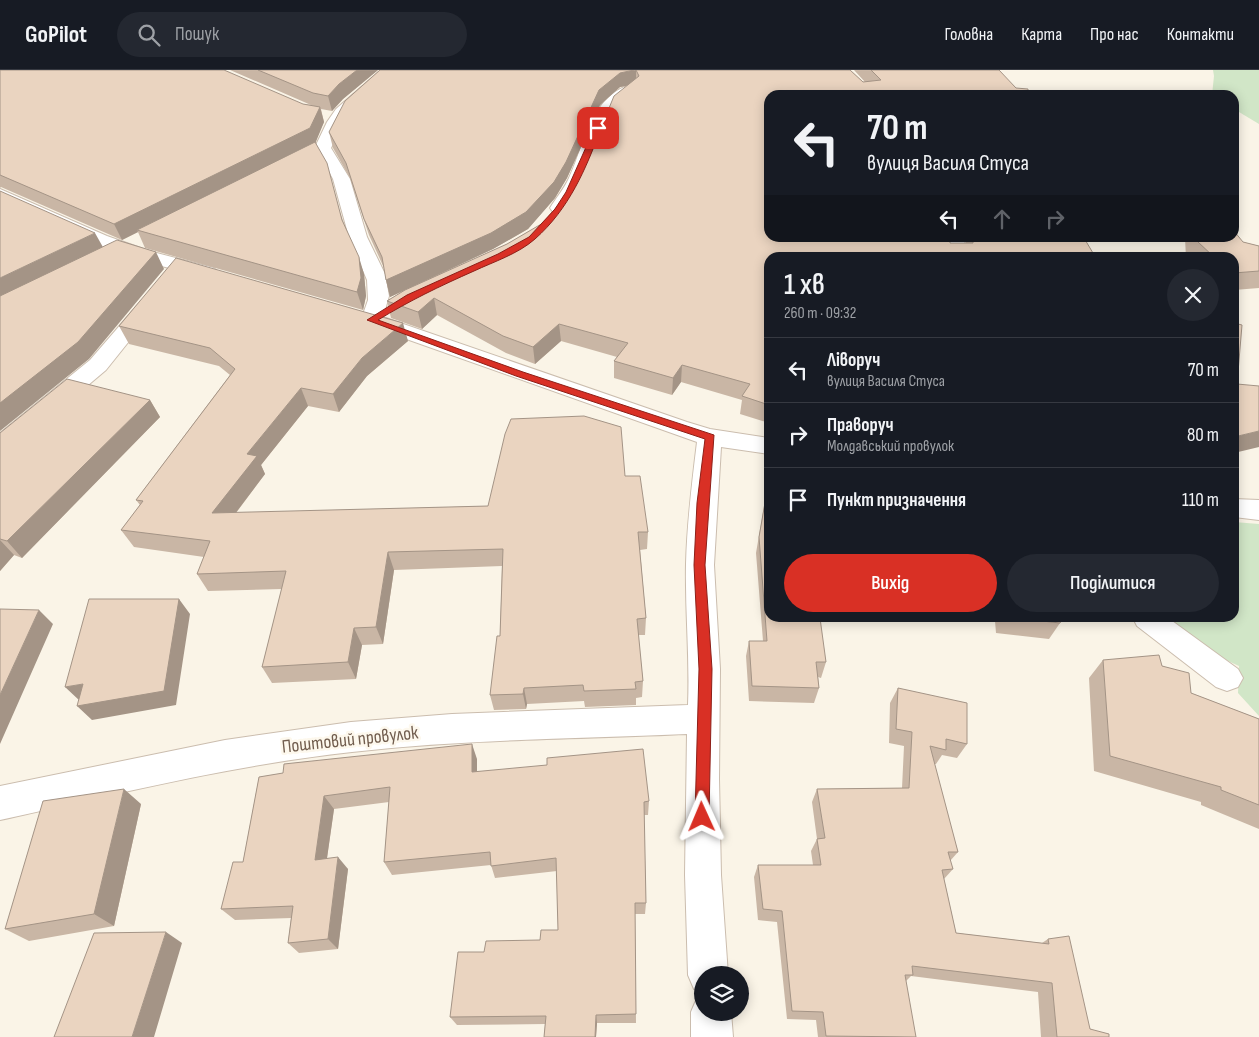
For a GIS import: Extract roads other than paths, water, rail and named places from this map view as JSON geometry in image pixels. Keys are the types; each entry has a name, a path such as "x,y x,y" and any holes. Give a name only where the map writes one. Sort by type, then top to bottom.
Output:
{"street":[{"path":"271,174 323,148 335,118 348,104 389,70"},
{"path":"549,220 564,201 577,179 595,138 601,117 614,100 631,89"},
{"path":"318,116 335,118"},
{"path":"323,148 337,166 358,237 377,277 378,300 362,318"},
{"path":"0,194 75,229 114,253 170,277 228,278"},
{"path":"114,253 149,236"},
{"path":"0,446 98,365 170,277"},
{"path":"362,318 397,304"},
{"path":"362,318 520,374 710,437 764,445"},
{"path":"708,966 703,875 702,779 705,669 700,565 702,503 710,437"},
{"path":"1239,508 1259,510"},
{"path":"1152,622 1227,678"},
{"name":"Поштовий провулок","path":"0,803 228,754 310,742 406,733 705,719"},
{"path":"711,1021 712,1037"}]}
